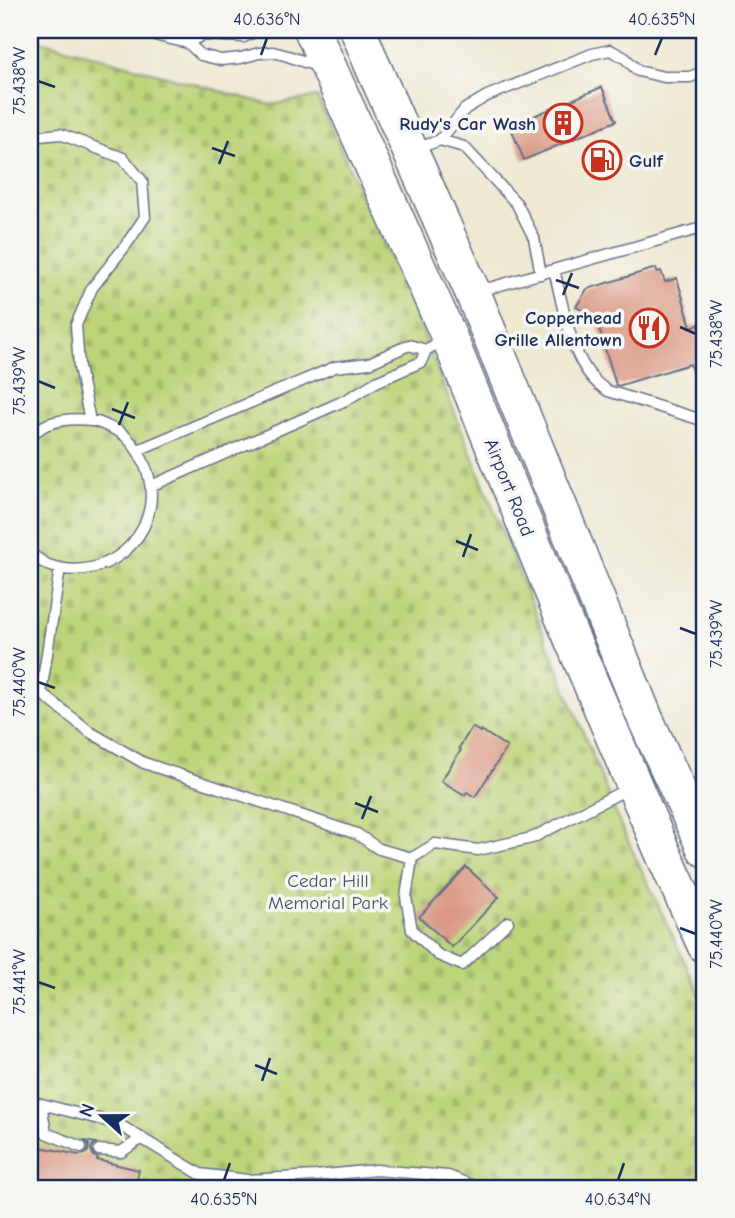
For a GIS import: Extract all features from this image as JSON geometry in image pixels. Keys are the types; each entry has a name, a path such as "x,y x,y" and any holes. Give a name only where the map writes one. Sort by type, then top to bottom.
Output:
{"main road":[{"name":"Airport Road","path":"312,30 331,71 438,343 555,600 705,945"},
{"name":"Airport Road","path":"358,30 370,62 425,146 473,293 645,718 705,849"}],"lane":[{"path":"132,30 188,43 201,55 221,60 273,52 331,71"},
{"path":"188,43 202,35 244,37 258,30"},
{"path":"448,30 455,30"},
{"path":"425,146 465,109 487,96 592,54 610,50 625,58 638,71 664,77 690,76 705,71"},
{"path":"30,137 61,134 123,158 142,181 145,217 92,288 76,325 79,367 90,421"},
{"path":"425,146 464,147 517,204 534,237 541,274"},
{"path":"473,293 705,227"},
{"path":"554,270 576,352 597,385 608,391 705,421"},
{"path":"138,450 335,367 369,362 409,345 438,343"},
{"path":"151,486 346,400 376,382 421,362 438,343"},
{"path":"369,362 376,382"},
{"path":"30,436 46,425 71,419 97,421 120,432 138,450 149,474 152,498 147,522 135,542 117,559 94,568 70,570 47,564 30,554"},
{"path":"30,702 41,693 60,568"},
{"path":"41,693 90,732 144,763 357,834 379,849 412,858 435,844 478,850 532,838 634,785"},
{"path":"412,858 406,897 412,930 439,955 462,965 508,922"},
{"path":"30,1101 118,1124 200,1174 248,1180 376,1170 448,1176 478,1188"},
{"path":"41,1104 46,1133 81,1147"},
{"path":"99,1150 121,1152 142,1138"}],"green space":[{"name":"Cedar Hill Memorial Park","path":"30,38 270,105 317,97 408,297 620,824 705,1005 705,1188 30,1188"}],"building":[{"name":"Rudy's Car Wash","path":"602,87 616,121 524,160 510,126"},
{"name":"Copperhead Grille Allentown","path":"656,268 657,272 661,271 665,282 677,278 691,327 699,324 700,330 705,329 705,401 701,401 690,364 616,385 596,318 576,307 587,289"},
{"path":"472,727 507,747 475,797 467,792 465,795 441,781"},
{"path":"466,867 499,897 452,947 419,917"},
{"path":"85,1141 96,1143 91,1150 97,1160 139,1170 135,1188 30,1188 30,1145 79,1155 88,1151 89,1145"}],"place":[{"name":"Rudy's Car Wash","path":"563,123"},
{"name":"Gulf","path":"602,160"},
{"name":"Copperhead Grille Allentown","path":"649,328"}]}
